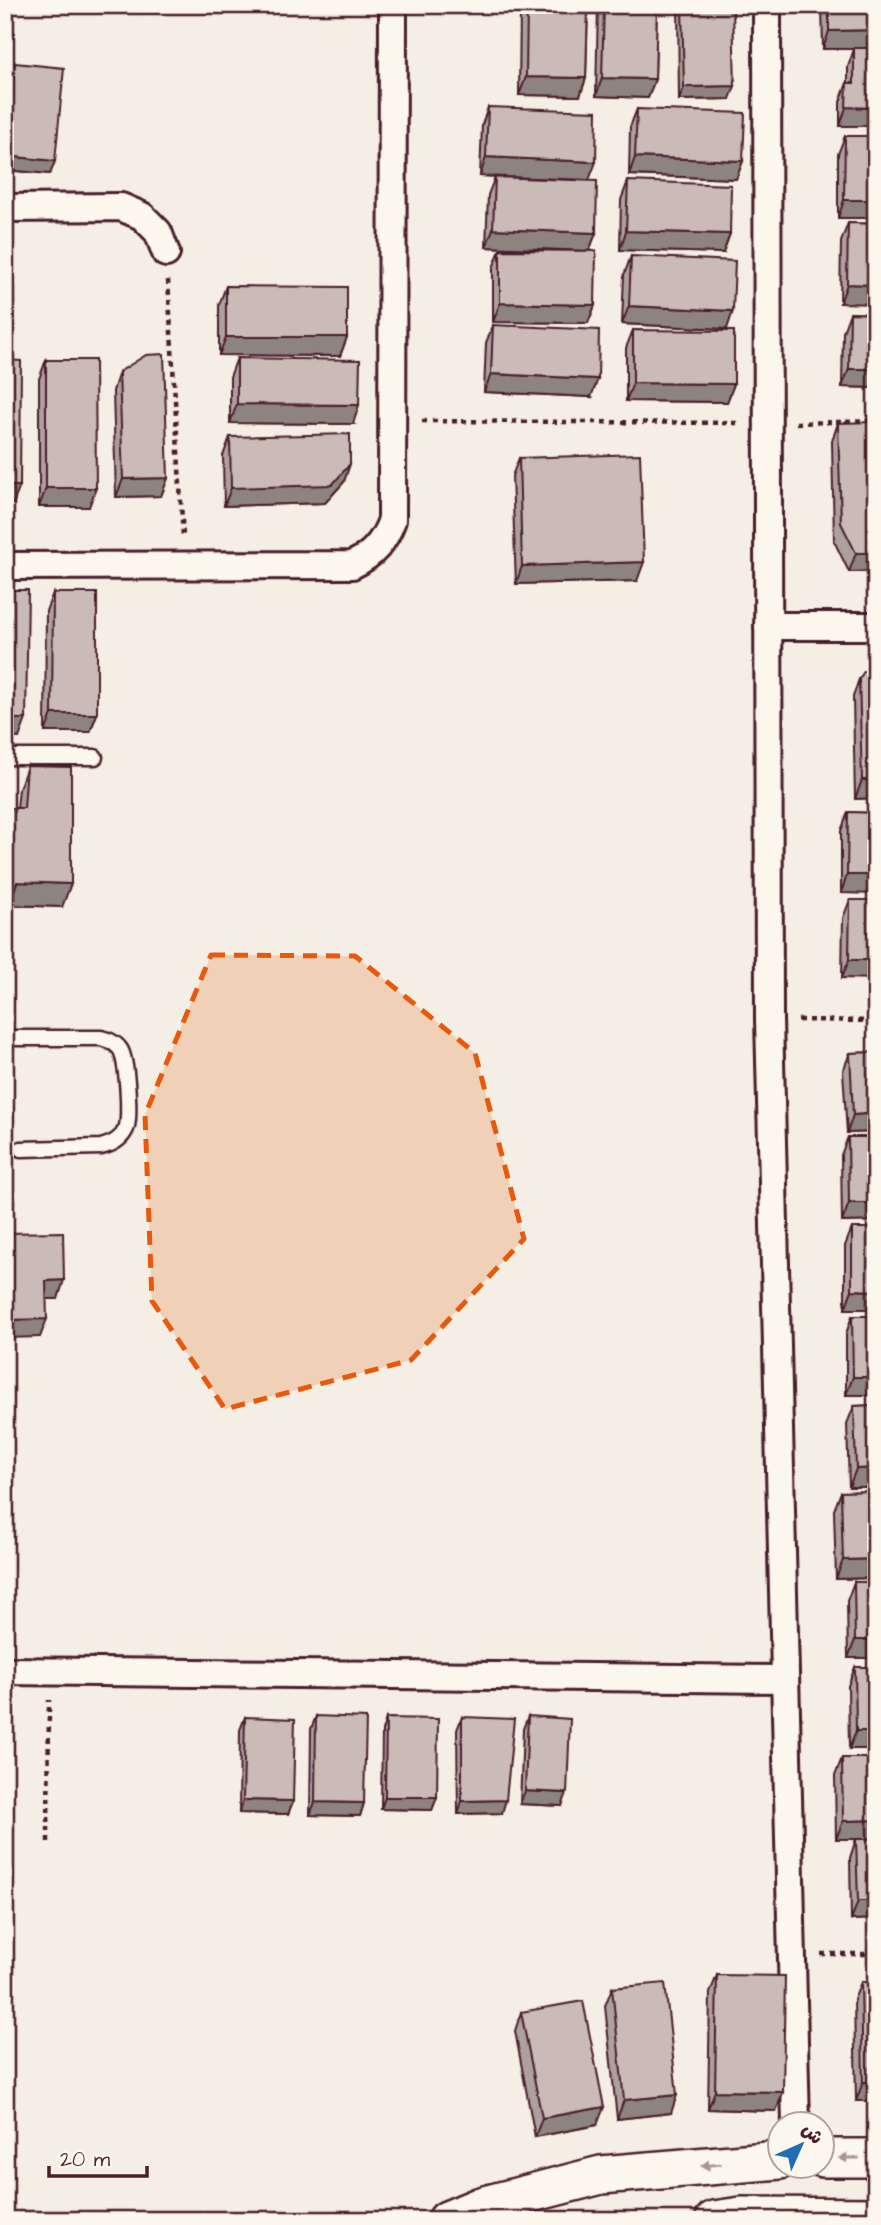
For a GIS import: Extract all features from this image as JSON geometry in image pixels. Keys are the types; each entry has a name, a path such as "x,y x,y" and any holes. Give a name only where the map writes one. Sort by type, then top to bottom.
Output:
{"main road":[{"path":"836,2158 876,2158"},
{"path":"447,2220 481,2206 601,2175 766,2161"},
{"path":"714,2220 741,2217 876,2217"}],"street":[{"path":"5,566 352,565 378,548 387,535 392,520 393,5"},
{"path":"767,5 769,1019 796,2110"},
{"path":"5,208 121,207 142,216 158,232 166,253"},
{"path":"768,625 876,626"},
{"path":"5,1671 785,1679"}],"lane":[{"path":"5,757 94,757"},
{"path":"5,1038 101,1038 112,1042 121,1050 125,1061 128,1125 122,1136 113,1144 101,1147 21,1149"}],"path":[{"path":"166,253 185,565"},
{"path":"392,421 876,421"},
{"path":"769,1019 876,1021"},
{"path":"48,1842 49,1672"},
{"path":"792,1954 876,1954"}],"highlighted area":[{"path":"211,955 355,956 475,1053 524,1239 411,1360 225,1409 152,1301 145,1115"}],"building":[{"path":"527,5 588,5 586,78 526,77"},
{"path":"604,5 657,5 655,79 602,78"},
{"path":"682,5 729,5 733,8 735,86 684,87"},
{"path":"829,5 876,5 876,30 829,31"},
{"path":"854,48 876,48 876,108 846,107 847,83 854,83"},
{"path":"15,63 64,68 55,161 6,156"},
{"path":"488,107 597,111 596,162 486,157"},
{"path":"637,109 745,113 743,161 635,157"},
{"path":"845,136 876,136 876,200 844,200"},
{"path":"495,177 597,181 596,233 493,229"},
{"path":"628,181 731,185 730,234 626,231"},
{"path":"848,223 876,224 876,285 847,284"},
{"path":"500,250 596,251 595,305 500,303"},
{"path":"631,256 735,261 733,311 629,306"},
{"path":"226,286 347,287 347,337 226,337"},
{"path":"850,313 876,314 876,369 849,369"},
{"path":"493,325 599,330 598,379 491,374"},
{"path":"633,330 734,331 734,384 633,383"},
{"path":"164,354 168,478 123,479 119,372 146,355"},
{"path":"237,358 360,360 359,405 237,404"},
{"path":"5,360 21,361 20,486 5,486"},
{"path":"46,360 95,360 96,488 46,488"},
{"path":"876,422 876,553 856,553 841,523 838,423"},
{"path":"350,434 350,464 332,485 231,488 230,437"},
{"path":"640,454 644,562 522,566 519,458"},
{"path":"5,590 28,590 26,719 5,719"},
{"path":"53,593 97,593 97,714 52,714"},
{"path":"871,661 876,661 876,780 862,780 859,679"},
{"path":"27,766 71,767 71,884 17,882 8,909 5,910 5,808 24,808"},
{"path":"848,812 876,813 876,875 847,875"},
{"path":"850,900 876,900 876,960 849,960"},
{"path":"876,1052 876,1113 853,1115 850,1053"},
{"path":"848,1137 876,1137 876,1203 849,1203"},
{"path":"852,1228 876,1228 876,1291 852,1290"},
{"path":"63,1232 64,1280 46,1281 47,1319 5,1320 5,1233"},
{"path":"852,1316 876,1316 876,1377 853,1377"},
{"path":"876,1405 876,1468 856,1469 854,1406"},
{"path":"876,1491 876,1559 843,1560 841,1492"},
{"path":"854,1582 876,1582 876,1640 855,1640"},
{"path":"855,1667 876,1667 876,1731 856,1731"},
{"path":"316,1716 366,1718 364,1803 315,1802"},
{"path":"528,1716 570,1719 567,1793 525,1791"},
{"path":"245,1717 295,1719 293,1801 243,1800"},
{"path":"462,1717 514,1719 506,1800 462,1801"},
{"path":"386,1718 438,1719 437,1797 385,1797"},
{"path":"842,1758 876,1758 876,1820 843,1821"},
{"path":"856,1839 876,1839 876,1901 858,1901"},
{"path":"717,1975 785,1976 783,2092 715,2091"},
{"path":"861,1982 876,1982 876,2082 863,2082"},
{"path":"665,1983 677,2095 624,2100 612,1988"},
{"path":"583,2001 604,2107 542,2118 521,2012"}]}
